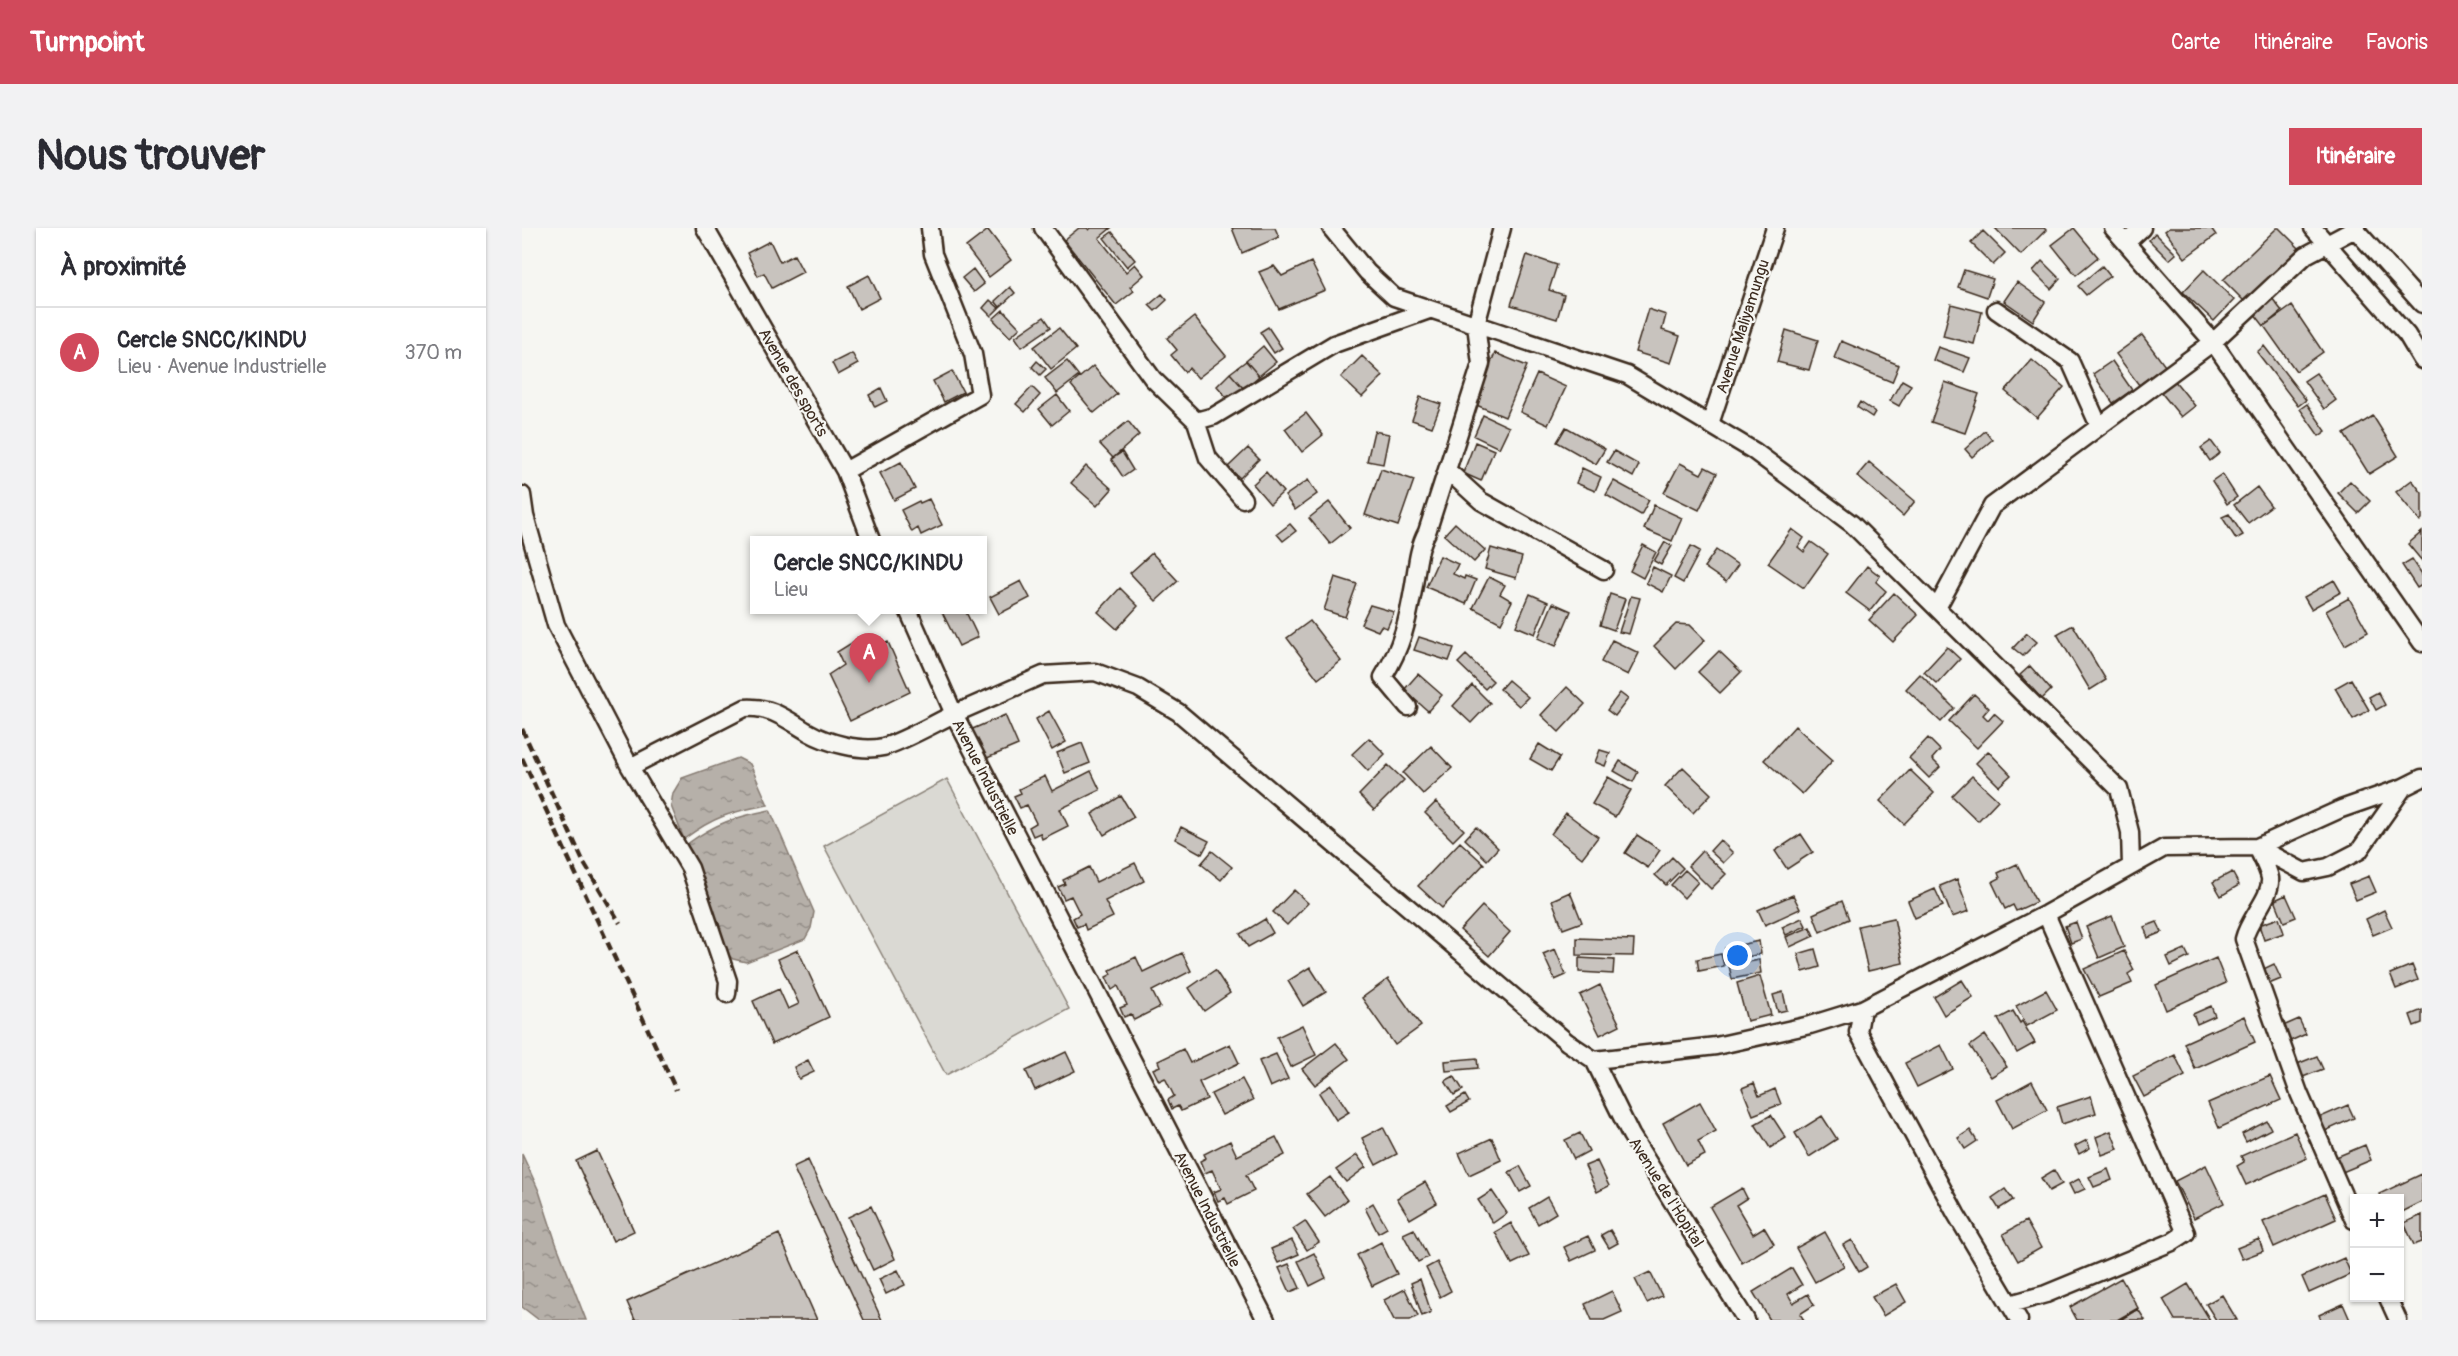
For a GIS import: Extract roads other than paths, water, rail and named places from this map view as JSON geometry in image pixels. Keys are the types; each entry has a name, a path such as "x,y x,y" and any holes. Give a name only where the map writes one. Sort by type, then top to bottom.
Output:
{"street":[{"name":"Avenue des sports","path":"705,228 845,471 870,536"},
{"path":"845,471 980,395 972,354 933,254 930,228"},
{"path":"1043,228 1153,379 1196,421 1208,459 1243,499"},
{"path":"1331,228 1367,272 1394,297 1627,375 1754,451 1852,524 2119,789 2130,832 2131,866"},
{"path":"1408,707 1383,677 1400,647 1421,542 1427,532 1481,364 1476,325 1502,228"},
{"name":"Avenue Maliyamungu","path":"1710,424 1774,228"},
{"path":"2113,228 2214,342 2422,643"},
{"path":"2126,243 2142,228"},
{"path":"2313,228 2407,335 2422,360"},
{"path":"1937,609 1992,506 2214,342 2306,255 2356,228 2422,304"},
{"path":"1196,421 1214,416 1334,344 1429,310"},
{"path":"1996,310 2070,361 2099,426"},
{"path":"1447,470 1481,501 1604,570"},
{"path":"522,495 525,516 556,625 630,767 690,868 728,981 727,994"},
{"path":"910,614 954,714 1043,675 1095,672 1138,688 1178,712 1567,1042 1594,1060 1716,1046 1810,1025 1862,1009 2046,914 2164,848 2257,847 2341,809 2404,787 2422,778"},
{"name":"Avenue Industrielle","path":"630,767 745,708 761,707 818,738 856,747 883,747 954,714 1266,1320"},
{"path":"2257,847 2304,872 2328,867 2362,848 2404,787"},
{"path":"2257,847 2270,877 2270,891 2247,926 2244,939 2299,1093 2350,1209"},
{"path":"2010,1304 2046,1294 2172,1242 2186,1233 2046,914"},
{"path":"1862,1009 1858,1032 1956,1214 2019,1320"},
{"name":"Avenue de l'Hopital","path":"1594,1060 1631,1135 1746,1320"},
{"path":"2390,1302 2398,1320"}],"water":[{"path":"738,758 750,764 768,805 724,816 704,825 684,839 671,806 673,793 682,778"},
{"path":"770,810 814,912 811,928 805,939 746,962 733,959 721,949 706,891 687,844 726,822"},
{"path":"522,1154 539,1191 556,1243 586,1320 539,1320 522,1307"}],"railway":[{"path":"522,729 584,863 620,923"},
{"path":"522,758 676,1090"}],"place":[{"name":"Cercle SNCC/KINDU","path":"869,683"}]}
